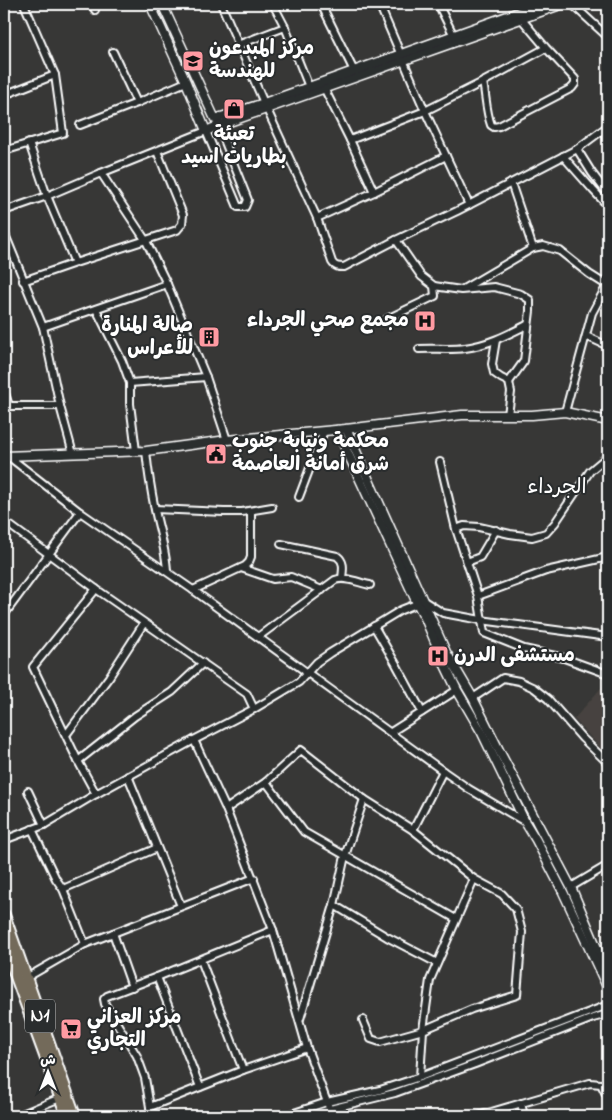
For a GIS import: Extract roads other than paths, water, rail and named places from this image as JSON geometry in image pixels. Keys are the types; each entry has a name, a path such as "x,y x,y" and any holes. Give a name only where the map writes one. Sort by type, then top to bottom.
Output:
{"highway":[{"name":"N1","path":"4,916 75,1116"},
{"name":"N1","path":"4,944 67,1116"}],"street":[{"path":"4,152 63,133 55,75 24,4"},
{"path":"150,4 186,82 238,207 245,207 248,200 216,122 162,4"},
{"path":"222,4 265,106 317,218 332,262 339,267 344,267 564,156 577,149 608,126"},
{"path":"273,4 286,27 309,87"},
{"path":"379,4 469,205"},
{"path":"438,4 454,36"},
{"path":"4,210 47,196 157,151 216,122 403,57 518,15 541,4"},
{"path":"265,106 309,87 323,85 354,71 403,57 454,36 518,15 563,4"},
{"path":"572,4 608,37"},
{"path":"323,8 354,71"},
{"path":"483,82 487,114 491,126 494,127 572,88 575,84 575,79 518,15"},
{"path":"240,44 286,27"},
{"path":"350,140 426,111 546,48"},
{"path":"113,52 137,104"},
{"path":"4,95 55,75"},
{"path":"80,125 137,104 186,82"},
{"path":"323,85 374,192"},
{"path":"29,143 47,196 76,263"},
{"path":"577,149 608,194"},
{"path":"23,281 177,230 182,224 183,215 157,151"},
{"path":"317,218 446,156"},
{"path":"564,156 608,206"},
{"path":"101,173 146,241 167,284 206,377 227,440"},
{"path":"511,183 533,248"},
{"path":"4,232 43,327 60,406 73,454"},
{"path":"396,240 421,276 434,286 461,290 494,287 521,294 530,300 524,361 510,382 511,392 508,415"},
{"path":"461,290 533,248 543,246 560,251 608,286 592,313 565,412"},
{"path":"43,327 167,284"},
{"path":"387,319 434,296 434,286"},
{"path":"96,309 122,361 130,384 130,404 136,451"},
{"path":"419,349 464,348 496,340 527,325"},
{"path":"586,336 608,346"},
{"path":"496,340 492,364 494,373 510,382"},
{"path":"130,384 206,377"},
{"path":"4,390 7,406 60,406"},
{"path":"6,456 146,451 227,440 338,430 462,415 532,415 565,412 608,421"},
{"path":"346,429 421,602 425,618 443,661 563,892 608,989"},
{"path":"338,430 446,652 473,698 571,887 608,974"},
{"path":"299,497 324,431"},
{"path":"146,451 148,472 164,548 167,572"},
{"path":"6,456 80,512 193,590 469,789 525,822 536,820"},
{"path":"456,529 464,526 479,527 532,537 546,533 590,471 608,456"},
{"path":"440,462 456,529 478,596 484,633 524,649 564,658 608,674"},
{"path":"155,509 224,512 251,511 272,507"},
{"path":"193,590 248,564 251,558 251,511"},
{"path":"4,615 80,512"},
{"path":"4,521 48,555 247,694 254,709"},
{"path":"467,562 480,557 496,530"},
{"path":"281,544 337,556 343,564 342,578"},
{"path":"478,596 546,571 608,557"},
{"path":"241,568 273,579 291,577 322,590"},
{"path":"258,637 335,580 342,578 370,585"},
{"path":"96,589 33,667 96,794"},
{"path":"4,840 44,825 128,776 254,709 299,682 317,662 401,610 421,602 443,613 608,637"},
{"path":"66,735 109,677 144,623"},
{"path":"374,626 422,712"},
{"path":"78,761 135,716 172,692 203,663"},
{"path":"473,698 503,678 519,681 534,688 548,699 582,738 608,763"},
{"path":"391,732 457,690"},
{"path":"194,740 226,809 254,878 273,930 307,1048 332,1116"},
{"path":"226,809 266,782 301,750 364,798 413,830 474,879 502,894 516,909 522,932 517,995 472,1009 423,1030 380,1042 371,1039 363,1020"},
{"path":"413,830 443,770"},
{"path":"128,776 181,906"},
{"path":"266,782 304,832 456,919"},
{"path":"28,791 44,825"},
{"path":"299,1020 334,906 345,856 364,798"},
{"path":"32,829 56,879 63,889 85,944"},
{"path":"63,889 157,848"},
{"path":"571,887 608,866"},
{"path":"26,978 85,944 254,878"},
{"path":"420,1077 423,1030 430,980 474,879"},
{"path":"334,906 437,963"},
{"path":"152,1116 145,1078 137,1056 105,1004 104,999 107,996 273,930"},
{"path":"113,933 132,987"},
{"path":"201,960 243,1070"},
{"path":"157,977 200,1087"},
{"path":"285,1116 420,1077 608,1006"},
{"path":"307,1116 328,1105 395,1093 608,1014"},
{"path":"150,1107 243,1070 307,1048"},
{"path":"478,1116 590,1083 601,1084 608,1098"},
{"path":"16,1116 60,1098"},
{"path":"522,1103 524,1116"}],"place":[{"name":"مركز المبدعون للهندسة","path":"193,61"},
{"name":"تعبئة بطاريات اسيد","path":"234,109"},
{"name":"مجمع صحي الجرداء","path":"425,321"},
{"name":"صالة المنارة للأعراس","path":"209,337"},
{"name":"محكمة ونيابة جنوب شرق أمانة العاصمة","path":"216,454"},
{"name":"مستشفى الدرن","path":"438,656"},
{"name":"مركز العزاني التجاري","path":"71,1029"}],"district":[{"name":"الجرداء","path":"557,488"}]}
